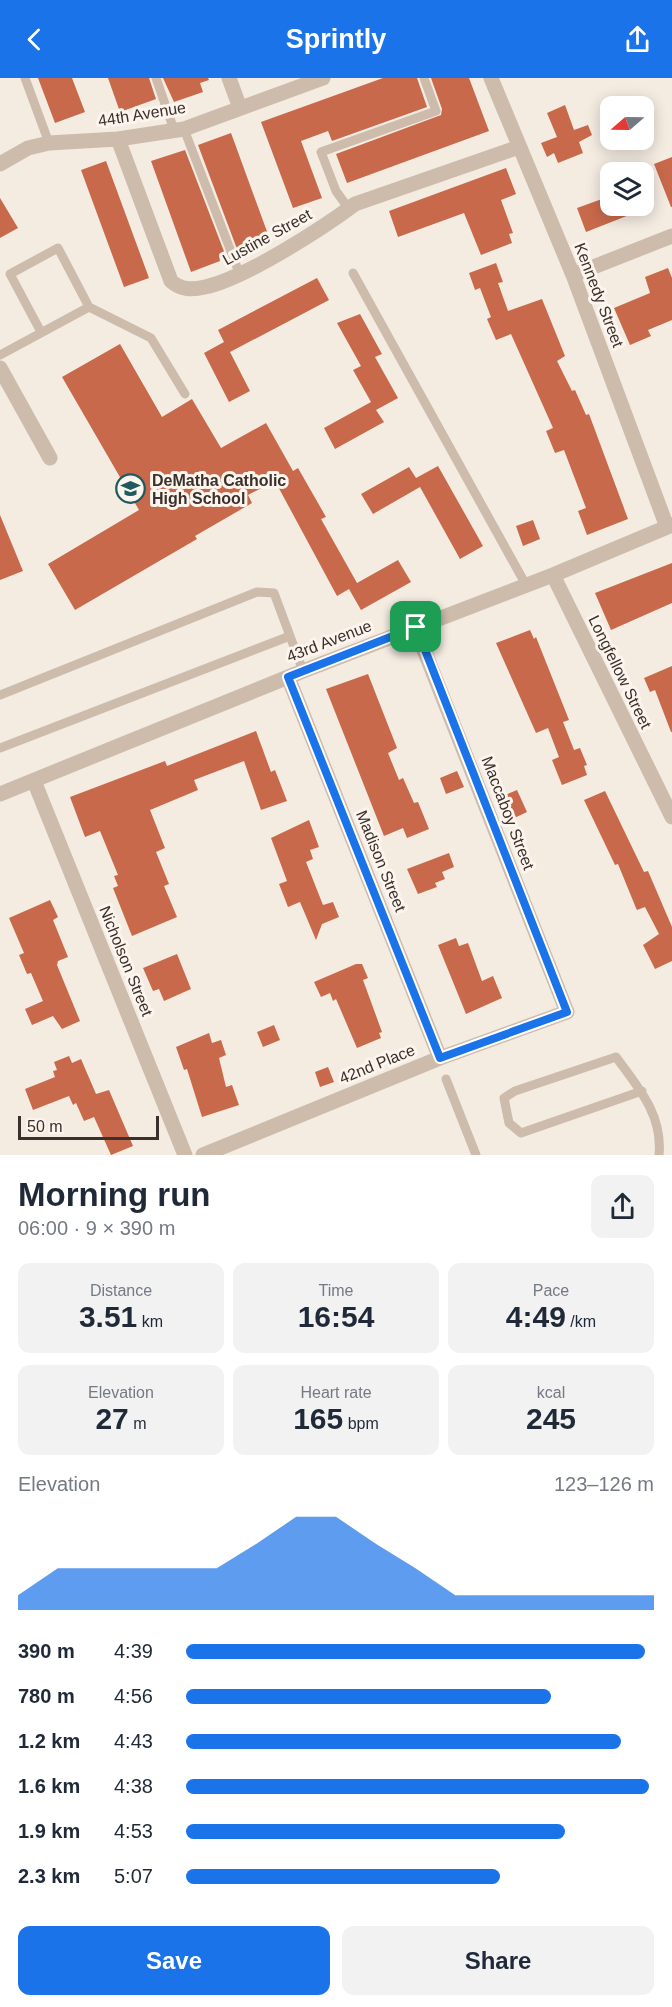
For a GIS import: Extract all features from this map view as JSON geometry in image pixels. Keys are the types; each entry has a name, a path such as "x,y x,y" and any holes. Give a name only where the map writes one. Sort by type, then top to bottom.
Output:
{"street":[{"path":"229,78 240,108"},
{"name":"44th Avenue","path":"0,164 28,148 49,143 118,139 179,130 323,78"},
{"name":"Kennedy Street","path":"491,78 573,275 670,526"},
{"name":"Lustine Street","path":"118,139 171,281 178,287 188,289 207,287 240,274 356,204 519,147"},
{"path":"573,275 672,236"},
{"path":"0,368 50,458"},
{"name":"43rd Avenue","path":"0,794 303,671 553,575 670,526"},
{"name":"Longfellow Street","path":"553,575 672,817"},
{"name":"Maccaboy Street","path":"416,627 567,1012"},
{"name":"Madison Street","path":"288,677 440,1058"},
{"name":"Nicholson Street","path":"34,781 185,1155"},
{"name":"42nd Place","path":"203,1155 440,1058 567,1012"}],"lane":[{"path":"25,78 49,143"},
{"path":"156,78 240,274"},
{"path":"349,209 336,191 321,152 436,111 424,78"},
{"path":"41,332 10,274 58,248 89,307 151,338 185,394"},
{"path":"353,273 526,585"},
{"path":"0,355 89,307"},
{"path":"0,695 257,592 274,593 303,671"},
{"path":"0,748 290,636"},
{"path":"642,1091 521,1133 509,1123 504,1098 515,1090 616,1057 642,1091 656,1119 659,1155"},
{"path":"446,1079 476,1155"}],"building":[{"path":"38,78 72,78 85,112 55,123"},
{"path":"108,78 149,78 156,99 120,112"},
{"path":"163,78 208,78 209,80 200,83 203,92 174,102"},
{"path":"383,78 417,78 427,107 332,141 328,131 301,141 322,198 293,208 261,122"},
{"path":"431,78 469,78 489,131 347,183 336,154 441,115 442,109"},
{"path":"565,105 574,130 588,125 592,135 579,142 583,153 558,163 554,153 547,157 541,143 557,137 547,113"},
{"path":"231,133 269,237 237,249 198,145"},
{"path":"185,150 225,254 219,256 220,261 191,272 151,161"},
{"path":"672,157 672,207 671,207 654,164"},
{"path":"106,161 149,278 124,287 81,170"},
{"path":"506,168 516,194 501,200 513,233 509,234 512,243 481,255 464,213 398,237 389,211"},
{"path":"0,198 18,228 0,238"},
{"path":"600,200 600,216 627,216 586,232 577,208"},
{"path":"496,263 503,282 498,283 508,311 542,299 565,356 557,361 572,391 575,390 586,415 589,414 628,519 587,535 578,511 586,508 564,450 555,453 546,431 553,428 511,334 496,340 487,319 491,317 480,288 475,290 469,273"},
{"path":"668,268 672,278 672,320 648,330 651,336 630,345 614,308 650,293 645,277"},
{"path":"317,278 329,300 230,352 250,391 229,402 204,353 224,342 218,330"},
{"path":"360,314 382,354 375,357 398,398 376,410 384,422 335,449 324,428 371,402 353,370 361,366 337,323"},
{"name":"DeMatha Catholic High School","path":"120,344 162,417 192,399 221,448 266,423 293,471 298,468 326,517 321,519 357,583 398,560 411,582 361,610 349,589 337,596 275,481 248,495 252,503 195,536 197,539 75,610 48,564 139,510 62,377"},
{"path":"438,466 483,546 460,559 420,487 373,514 361,494 409,467 416,478"},
{"path":"0,515 23,571 0,580"},
{"path":"533,520 540,539 523,546 516,526"},
{"path":"672,563 672,603 611,630 595,593"},
{"path":"530,630 534,639 536,637 569,720 563,722 574,750 580,748 587,765 584,766 587,775 562,785 552,760 559,757 548,728 536,733 496,643"},
{"path":"672,666 671,732 655,690 650,692 644,678"},
{"path":"368,674 397,748 388,753 399,780 403,778 414,803 418,802 429,829 407,838 403,828 384,836 326,689"},
{"path":"256,731 271,772 275,770 287,801 261,810 244,761 194,780 198,790 150,810 165,848 156,852 169,884 164,886 177,917 132,936 113,888 118,886 114,876 118,875 100,831 85,837 70,797 165,761 167,766"},
{"path":"457,771 464,787 446,794 440,778"},
{"path":"517,790 527,812 506,822 496,799"},
{"path":"605,791 644,872 648,871 672,927 672,961 655,969 643,945 659,934 645,907 637,910 618,864 615,865 584,800"},
{"path":"309,820 319,847 310,850 313,859 306,862 323,905 333,902 339,917 322,924 316,940 300,902 288,907 279,884 287,881 271,838"},
{"path":"449,853 454,867 442,872 445,879 435,883 437,887 418,894 407,869"},
{"path":"50,900 58,917 53,920 68,957 58,961 57,965 80,1021 62,1029 53,1016 32,1025 25,1009 43,1001 31,973 27,974 19,955 24,953 9,918"},
{"path":"456,938 459,946 468,943 482,981 493,976 502,998 466,1014 438,945"},
{"path":"177,954 191,989 164,1001 159,989 153,991 143,968"},
{"path":"356,964 362,964 368,978 363,980 382,1032 379,1033 381,1038 357,1048 336,999 333,1001 330,993 321,997 314,982"},
{"path":"274,1025 280,1040 263,1047 257,1032"},
{"path":"209,1033 212,1043 221,1040 226,1055 219,1058 226,1087 232,1085 239,1105 202,1117 187,1069 184,1070 176,1047"},
{"path":"69,1056 72,1063 81,1059 96,1094 109,1090 133,1146 111,1155 94,1117 84,1121 76,1103 73,1105 69,1096 33,1110 25,1089 55,1077 53,1071 57,1070 54,1062"},
{"path":"328,1067 334,1082 320,1087 315,1072"}],"place":[{"name":"DeMatha Catholic High School","path":"131,489"}],"route":[{"path":"416,627 567,1012 440,1058 288,677 416,627"}]}
